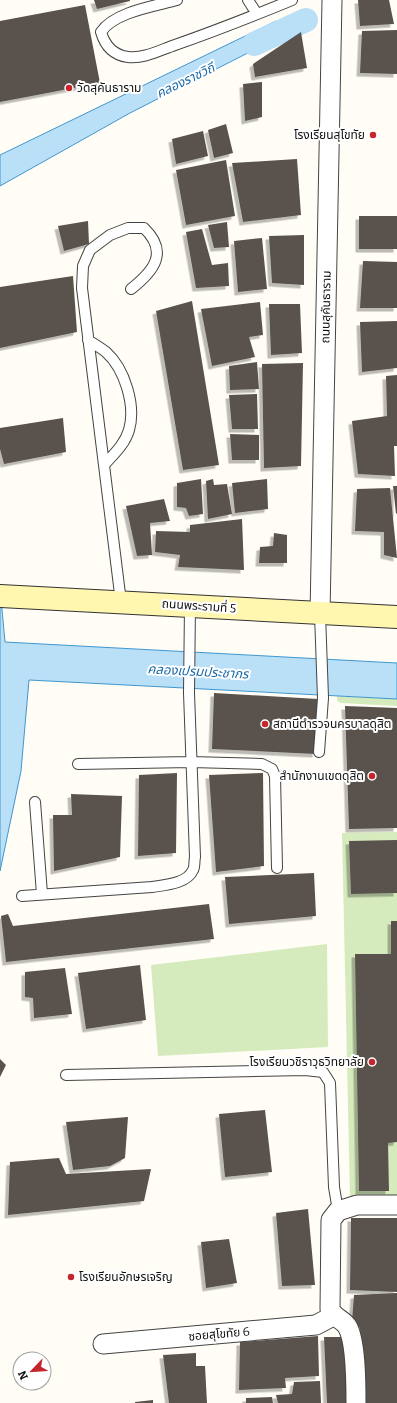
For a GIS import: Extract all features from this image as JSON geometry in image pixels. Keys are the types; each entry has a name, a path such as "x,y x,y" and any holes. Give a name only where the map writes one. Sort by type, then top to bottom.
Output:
{"main road":[{"name":"ถนนพระรามที่ 5","path":"0,596 397,617"}],"street":[{"name":"ถนนสุคันธาราม","path":"320,614 332,0"},
{"path":"356,1403 352,1336 346,1325 333,1316 330,1309 331,1220 338,1210 357,1205 397,1205"},
{"name":"ซอยสุโขทัย 6","path":"103,1344 316,1325 333,1316"}],"lane":[{"path":"177,0 115,18 106,25 101,32 104,42 112,52 127,57 140,57 292,0"},
{"path":"248,0 257,14"},
{"path":"112,601 104,465 82,288 83,266 90,250 110,235 128,228 144,228 154,237 157,252 153,267 131,289"},
{"path":"88,340 107,353 120,370 128,393 131,410 129,430 121,446 104,465"},
{"path":"22,896 152,887 172,884 184,879 193,870 195,857 189,693 190,606"},
{"path":"319,752 323,698 320,614"},
{"path":"78,764 191,762 262,764 272,768 275,776 278,868"},
{"path":"35,802 42,894"},
{"path":"66,1075 305,1070 323,1072 330,1082 334,1187 338,1210"}],"green space":[{"path":"337,696 397,699 397,706 341,703 337,701"},
{"name":"โรงเรียนวชิราวุธวิทยาลัย","path":"397,832 397,1197 350,1197 342,833"},
{"path":"327,944 328,1047 158,1056 151,965"}],"water":[{"path":"276,21 287,33 130,113 0,186 0,155"},
{"name":"คลองเปรมประชากร","path":"0,588 5,642 397,663 397,699 29,680 21,771 0,871"}],"building":[{"path":"94,0 130,0 130,1 97,9"},
{"path":"358,0 389,0 394,24 360,26"},
{"path":"85,5 100,83 0,102 0,21"},
{"path":"397,30 397,74 360,73 362,31"},
{"path":"301,32 307,68 255,77 253,64"},
{"path":"262,82 262,117 245,121 243,84"},
{"path":"226,124 233,153 214,158 208,130"},
{"path":"203,131 208,156 176,164 172,139"},
{"path":"297,159 301,215 243,222 232,163"},
{"path":"226,160 235,216 186,225 176,170"},
{"path":"359,216 397,216 397,249 359,249"},
{"path":"88,221 89,244 64,251 58,226"},
{"path":"227,222 229,247 214,248 208,225"},
{"path":"202,229 212,265 228,263 229,286 196,288 186,232"},
{"path":"304,235 304,285 272,283 269,236"},
{"path":"262,238 267,289 238,292 234,241"},
{"path":"363,261 397,262 397,308 360,308"},
{"path":"73,276 77,332 0,348 0,287"},
{"path":"192,301 219,465 183,470 156,311"},
{"path":"260,302 263,335 249,337 255,357 212,366 201,309"},
{"path":"269,304 300,304 302,353 271,355"},
{"path":"397,321 397,368 362,372 360,322"},
{"path":"257,362 259,389 230,390 229,366"},
{"path":"303,363 301,466 264,468 262,364"},
{"path":"397,375 397,446 394,446 395,476 358,474 352,421 387,416 386,376"},
{"path":"257,394 258,429 232,429 229,395"},
{"path":"63,418 66,452 4,464 0,449 0,428"},
{"path":"230,434 259,435 259,460 232,460"},
{"path":"201,479 203,514 189,516 186,508 177,507 177,483"},
{"path":"213,479 214,485 227,484 232,514 208,519 206,481"},
{"path":"267,479 268,509 235,513 232,483"},
{"path":"393,486 397,486 396,514"},
{"path":"390,488 397,558 384,555 384,532 355,531 357,489"},
{"path":"164,499 170,521 150,523 152,555 137,556 126,506"},
{"path":"242,519 244,570 178,567 180,555 155,552 156,531 190,532 190,525"},
{"path":"274,533 287,535 287,563 259,563 260,547 273,546"},
{"name":"สถานีตำรวจนครบาลดุสิต","path":"214,693 318,699 316,754 212,749"},
{"name":"สำนักงานเขตดุสิต","path":"345,706 397,708 397,828 349,829"},
{"path":"177,773 176,853 138,856 139,775"},
{"path":"263,773 264,866 216,872 209,775"},
{"path":"71,794 122,796 120,857 54,871 53,815 72,815"},
{"path":"397,840 397,893 351,894 349,841"},
{"path":"314,873 316,916 229,924 225,877"},
{"path":"209,904 214,939 6,962 1,916 8,914 13,926"},
{"path":"391,921 397,921 397,1142 388,1143 389,1191 359,1191 355,954 391,954"},
{"path":"140,965 146,1020 86,1029 78,973"},
{"path":"65,968 72,1014 34,1018 33,998 25,997 25,972"},
{"path":"0,1059 6,1065 0,1077"},
{"path":"265,1110 272,1172 225,1177 219,1114"},
{"path":"128,1117 125,1158 110,1166 73,1170 66,1122"},
{"path":"59,1158 66,1174 151,1169 144,1201 8,1215 10,1162"},
{"path":"308,1209 315,1285 282,1286 276,1213"},
{"path":"351,1218 397,1218 397,1292 350,1290"},
{"path":"229,1239 237,1283 206,1288 201,1242"},
{"path":"397,1293 397,1403 363,1403 360,1328 352,1321 354,1295"},
{"path":"318,1336 319,1376 285,1378 286,1388 239,1390 240,1342"},
{"path":"324,1337 343,1337 348,1403 327,1403"},
{"path":"196,1353 196,1366 205,1366 207,1403 169,1403 163,1355"},
{"path":"320,1381 321,1403 278,1403 276,1395 292,1394 294,1382"},
{"path":"272,1397 273,1403 246,1403 246,1398"},
{"path":"153,1400 153,1403 135,1403 135,1402"}],"waterway":[{"name":"คลองราชวิถี","path":"254,44 306,20"}],"place":[{"name":"วัดสุคันธาราม","path":"69,88"},
{"name":"โรงเรียนสุโขทัย","path":"373,135"},
{"name":"สถานีตำรวจนครบาลดุสิต","path":"265,724"},
{"name":"สำนักงานเขตดุสิต","path":"372,776"},
{"name":"โรงเรียนวชิราวุธวิทยาลัย","path":"372,1062"},
{"name":"โรงเรียนอักษรเจริญ","path":"71,1277"}]}
